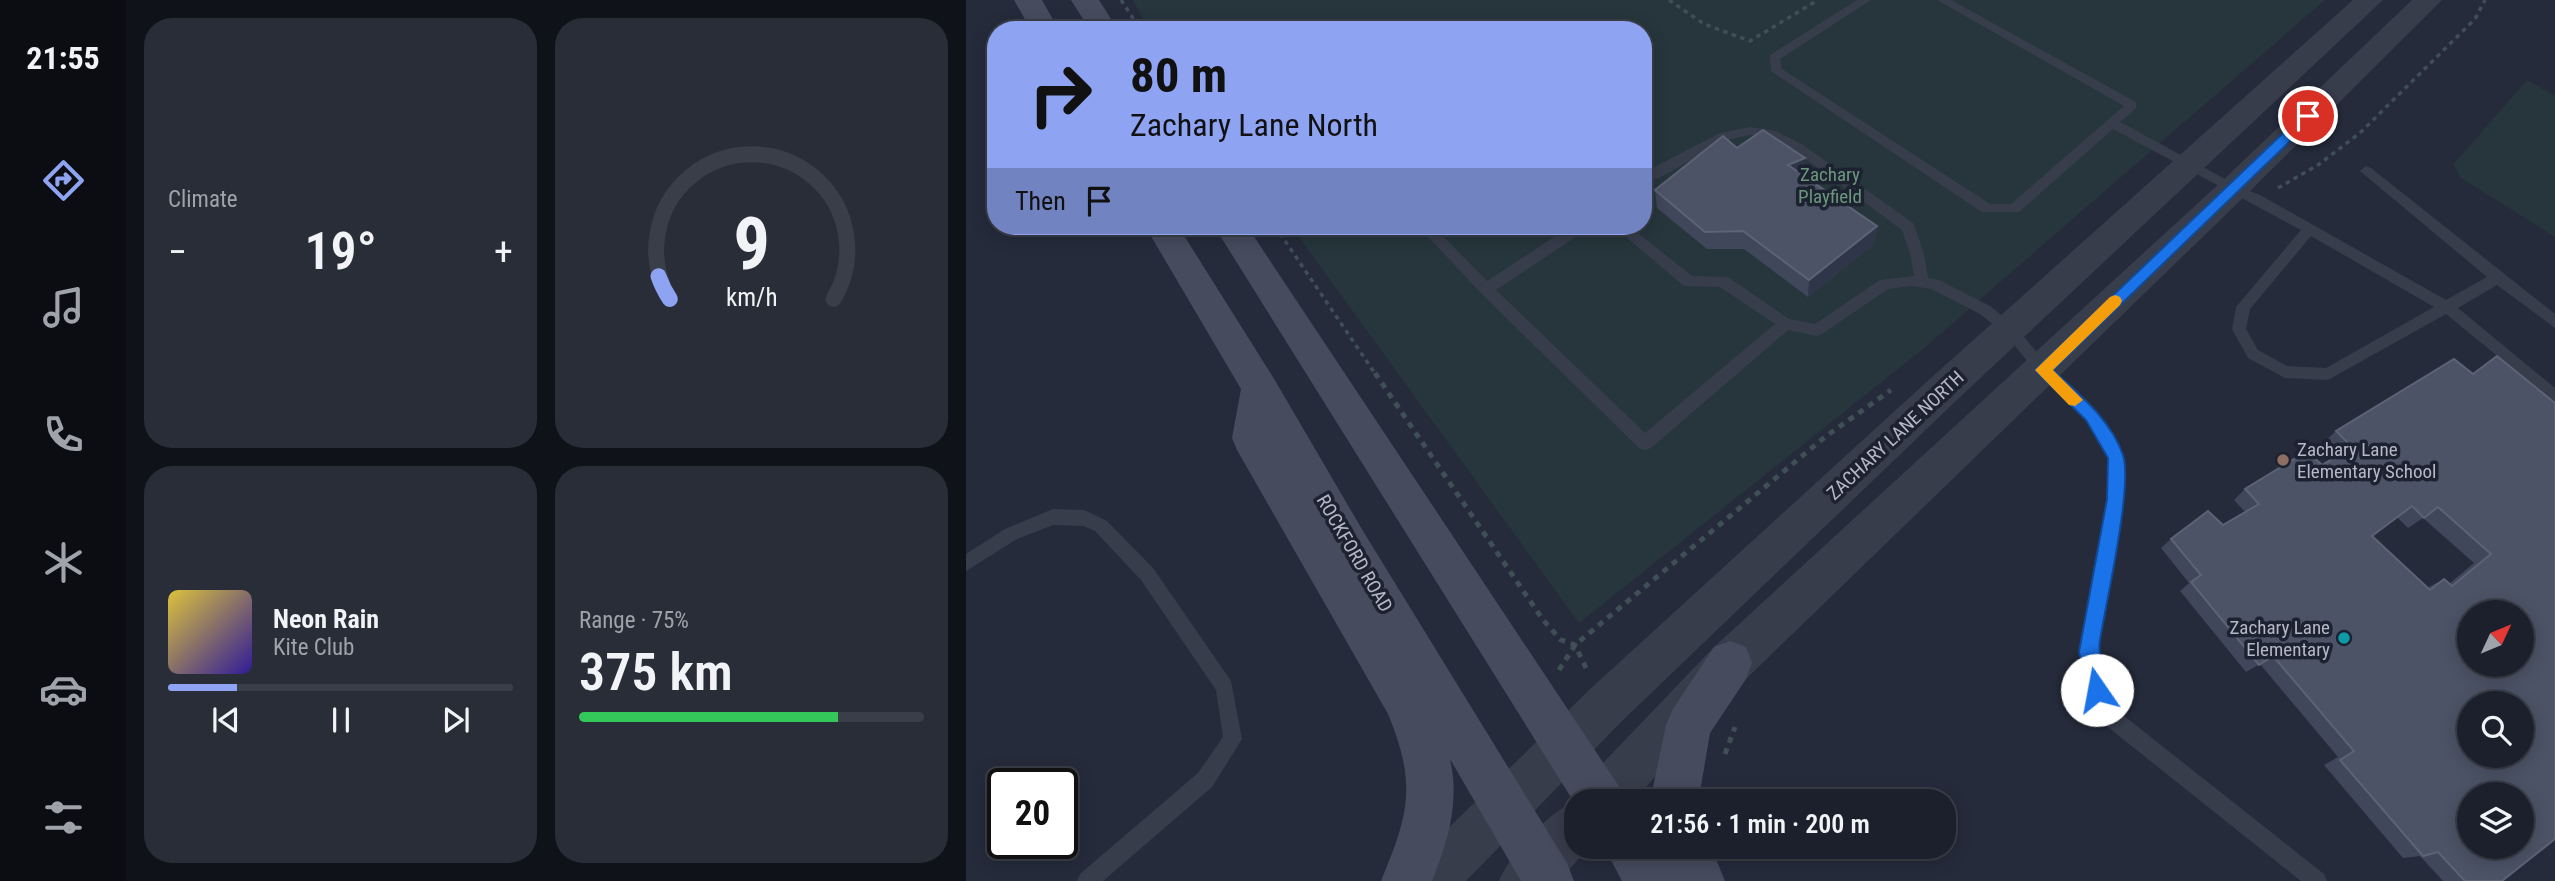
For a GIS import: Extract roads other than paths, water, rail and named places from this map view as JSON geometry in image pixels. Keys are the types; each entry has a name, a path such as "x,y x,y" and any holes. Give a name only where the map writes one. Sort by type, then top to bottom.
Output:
{"main road":[{"path":"1028,0 1040,21"},
{"path":"1085,0 1098,21"},
{"name":"ROCKFORD ROAD","path":"1166,235 1260,388 1348,544 1504,806 1537,876"},
{"path":"1236,235 1566,744 1586,789"},
{"path":"1260,388 1251,438 1405,699 1422,742 1431,793 1423,834 1406,881"},
{"path":"1676,789 1689,725 1730,663"},
{"path":"1637,859 1651,881"},
{"path":"1688,859 1700,881"}],"street":[{"name":"ZACHARY LANE NORTH","path":"1431,881 1605,706 1945,388 2369,0"},
{"path":"1611,789 1730,663 2043,370 2428,0"},
{"path":"1537,876 1564,843"}],"lane":[{"path":"1865,0 1774,58 1777,71 1987,209 2014,209 2132,105 1943,0"},
{"path":"2110,122 2233,189 2257,199 2448,308 2555,397"},
{"path":"1652,176 1724,136 1750,131 1772,134 1799,148 1908,227 1917,253 1922,283"},
{"path":"2366,171 2555,322"},
{"path":"2310,229 2243,307 2239,329 2253,354 2285,372 2328,374 2498,278"},
{"path":"1434,235 1645,443 1785,324"},
{"path":"1486,289 1567,235"},
{"path":"1631,235 1689,282 1723,281 1785,324 1817,330 1885,284 1922,283 1934,284 1985,310 2010,330 2043,370 2092,416 2116,457 2116,499 2088,652 2101,709 2317,881"},
{"path":"966,563 1011,534 1052,517 1084,518 1093,522 1101,526 1147,574 1225,687 1233,739 1205,780 1087,881"}],"place":[{"name":"Zachary Lane Elementary School","path":"2283,460"},
{"name":"Zachary Lane Elementary","path":"2344,638"}],"park label":[{"name":"Zachary Playfield","path":"1830,185"}]}
